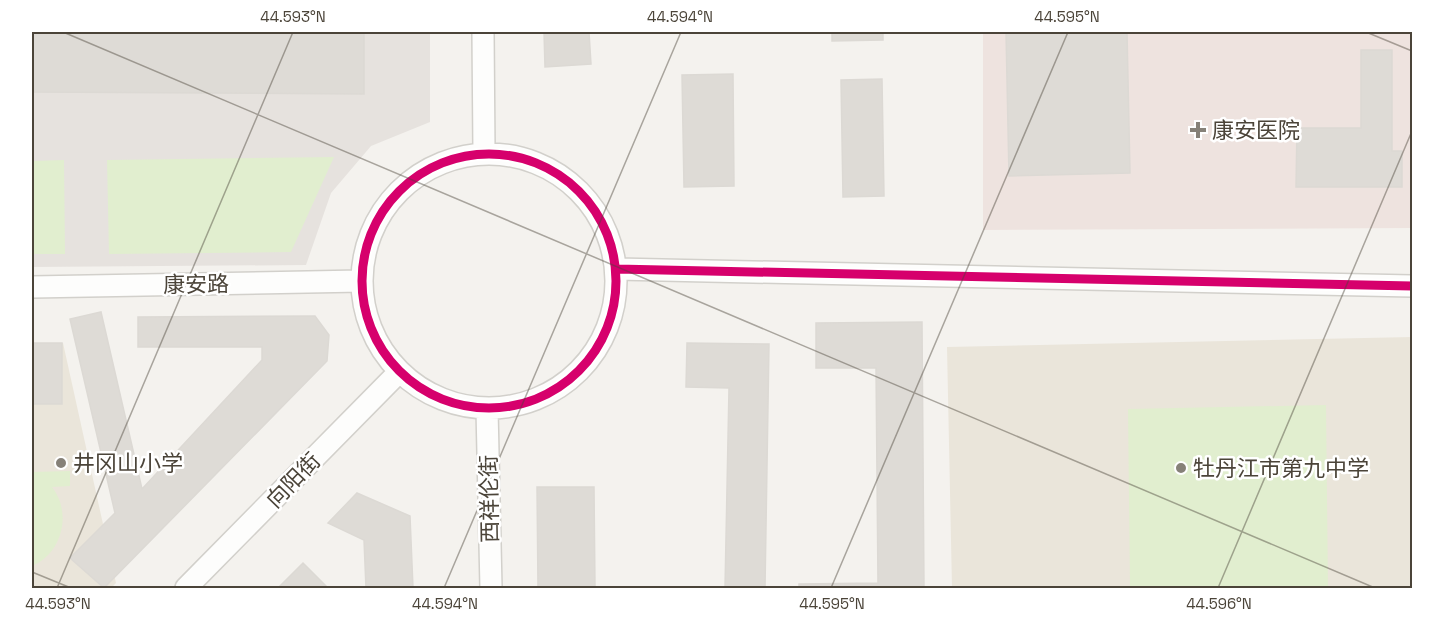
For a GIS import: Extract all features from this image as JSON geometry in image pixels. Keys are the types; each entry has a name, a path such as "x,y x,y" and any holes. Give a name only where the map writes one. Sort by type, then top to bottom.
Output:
{"street":[{"path":"483,32 484,152"},
{"path":"484,152 523,156 558,172 588,198 608,231 617,269 614,312 596,351 582,367 567,382 530,402 487,409 455,404 425,392 399,372 374,335 366,314 361,281 367,242 384,207 412,179 446,160 484,152"},
{"path":"617,269 1413,286"},
{"name":"康安路","path":"32,287 361,281"},
{"name":"向阳街","path":"186,588 399,372"},
{"name":"西祥伦街","path":"487,409 491,588"}],"shaded area":[{"path":"32,32 430,32 430,122 371,146 331,193 306,265 32,267"},
{"name":"康安医院","path":"983,32 1412,32 1412,228 983,230"},
{"name":"牡丹江市第九中学","path":"1412,337 1412,588 952,588 947,347"},
{"name":"井冈山小学","path":"32,343 63,343 116,583 111,588 32,588"}],"green space":[{"path":"334,157 291,252 109,254 107,160"},
{"path":"64,160 65,254 32,254 32,161"},
{"path":"1326,405 1328,588 1130,588 1128,409"},
{"path":"70,471 70,486 52,487 62,508 63,520 57,542 43,560 32,566 32,472"}],"building":[{"path":"32,32 364,32 364,94 32,92"},
{"path":"544,32 589,32 591,64 545,67"},
{"path":"832,32 883,32 883,40 832,41"},
{"path":"1006,32 1127,32 1130,173 1009,176"},
{"path":"1361,50 1392,50 1392,151 1402,151 1402,187 1296,187 1297,128 1361,128"},
{"path":"733,74 734,186 684,187 682,75"},
{"path":"882,79 884,196 843,197 841,80"},
{"path":"101,312 142,489 262,360 262,347 138,347 138,317 315,316 329,335 327,361 104,588 70,558 115,513 70,319"},
{"path":"922,322 924,588 799,588 799,584 878,583 876,368 816,368 816,323"},
{"path":"32,343 62,343 62,404 32,404"},
{"path":"687,343 769,344 765,588 725,588 729,388 686,387"},
{"path":"537,487 594,487 595,588 538,588"},
{"path":"357,493 410,516 413,588 366,588 364,540 328,523"},
{"path":"303,563 328,588 278,588"}],"cycle path":[{"path":"477,154 501,154 538,163 560,175 579,191 595,210 607,232 614,256 616,281 614,306 607,330 595,352 579,371 560,387 538,399 501,408 477,408 440,399 418,387 391,362 371,330 367,318 362,293 362,269 371,232 383,210 408,183 440,163 452,159 477,154"},
{"path":"617,269 1412,286"}],"place":[{"name":"康安医院","path":"1198,130"},
{"name":"井冈山小学","path":"61,463"},
{"name":"牡丹江市第九中学","path":"1181,468"}]}
